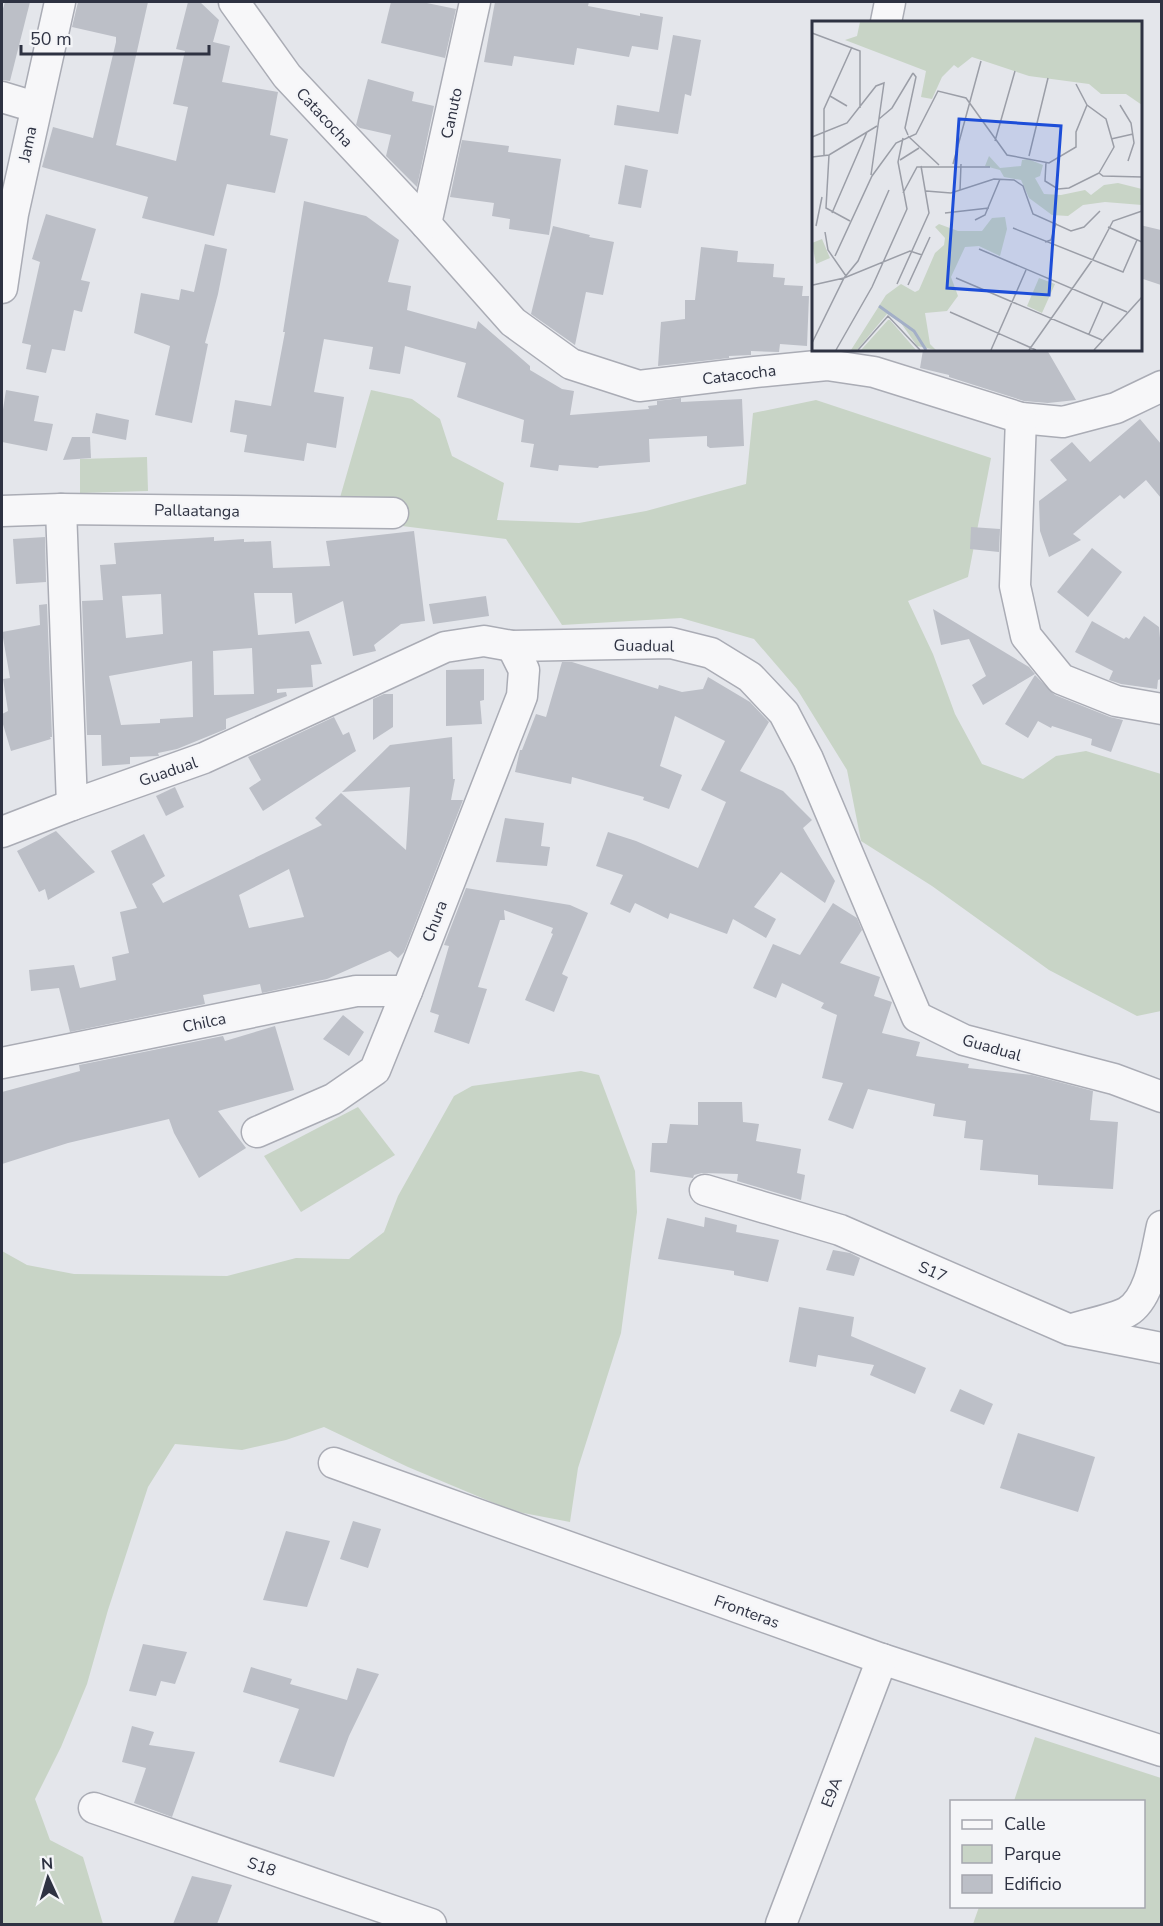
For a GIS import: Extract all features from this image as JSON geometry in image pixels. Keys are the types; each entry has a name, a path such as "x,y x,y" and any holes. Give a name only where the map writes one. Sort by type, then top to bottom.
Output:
{"street":[{"name":"Jama","path":"2,288 13,214 60,2"},
{"name":"Catacocha","path":"234,2 287,76 426,224 513,322 572,364 639,386 755,372 828,357 1021,418 1063,422 1116,408 1161,386"},
{"name":"Canuto","path":"426,224 475,2"},
{"path":"886,21 890,2"},
{"path":"2,97 35,107"},
{"path":"1021,418 1015,586 1026,636 1060,679 1116,701 1161,709"},
{"path":"61,508 72,805"},
{"name":"Pallaatanga","path":"2,511 61,508 393,513"},
{"name":"Guadual","path":"2,832 204,758 445,647 484,641 512,646 671,643 711,653 750,677 784,713 808,759 917,1017 964,1040 1114,1079 1161,1097"},
{"name":"Chura","path":"257,1132 333,1099 375,1070 522,696 524,670 512,646"},
{"name":"Chilca","path":"2,1063 356,991 407,991"},
{"name":"S17","path":"705,1190 840,1230 1070,1330 1161,1348"},
{"path":"1070,1330 1127,1312 1140,1299 1149,1280 1161,1226"},
{"name":"Fronteras","path":"334,1463 882,1659 1161,1751"},
{"name":"E9A","path":"781,1924 882,1659"},
{"name":"S18","path":"94,1808 431,1924"}],"green space":[{"path":"371,390 412,399 440,419 452,456 504,483 497,520 579,523 646,511 746,484 753,413 816,400 991,458 968,577 908,601 933,654 955,714 982,764 1023,779 1056,756 1086,751 1161,774 1161,1011 1137,1016 1049,970 932,886 861,841 847,770 797,689 754,639 681,618 562,625 506,539 394,525 337,508"},
{"path":"147,457 148,491 80,493 80,459"},
{"path":"581,1071 599,1075 635,1171 637,1212 621,1333 578,1468 570,1522 513,1511 408,1467 324,1427 286,1440 242,1450 175,1444 148,1487 108,1610 87,1684 61,1747 35,1799 50,1840 83,1857 103,1924 2,1924 2,1251 27,1265 74,1274 227,1276 296,1258 349,1259 384,1232 398,1196 454,1096 472,1086"},
{"path":"358,1107 395,1155 301,1212 264,1156"},
{"path":"1035,1737 1161,1778 1161,1924 973,1924 979,1908 1145,1908 1145,1800 1014,1800"}],"building":[{"path":"5,2 30,2 10,81 2,80 2,12"},
{"path":"78,2 148,2 116,145 176,161 188,107 173,104 185,51 176,49 188,2 200,2 219,20 213,42 230,46 222,82 278,92 270,135 288,139 275,193 227,184 214,236 142,218 148,197 42,167 53,127 93,138 116,42 116,37 72,27"},
{"path":"391,2 422,2 456,9 445,58 381,43"},
{"path":"495,2 589,2 588,6 640,16 640,13 663,17 658,50 632,46 629,57 577,48 574,65 514,56 512,66 484,62"},
{"path":"673,35 701,40 691,96 685,94 678,134 614,125 617,105 659,112"},
{"path":"368,79 414,92 412,101 434,106 417,187 386,156 391,135 356,125"},
{"path":"462,140 509,146 508,152 561,159 549,235 509,229 510,219 492,216 494,203 450,197"},
{"path":"625,165 648,170 641,208 618,204"},
{"path":"304,201 366,216 399,240 388,282 411,286 407,310 476,329 478,321 530,366 530,370 562,389 574,391 570,415 649,409 648,406 657,405 657,401 681,398 681,402 742,399 744,446 710,448 707,446 707,436 649,439 650,462 599,466 598,468 559,465 558,471 530,467 534,444 521,442 524,420 457,397 466,363 405,346 400,374 369,369 373,347 324,339 314,392 344,397 336,448 307,443 304,461 244,452 247,435 230,432 235,400 271,406 285,332 283,332"},
{"path":"46,214 96,229 81,280 90,282 82,312 74,310 65,351 52,349 46,373 26,369 31,345 22,343 40,262 32,259"},
{"path":"1142,225 1161,230 1161,285 1142,279"},
{"path":"553,226 614,242 603,295 586,292 575,345 531,314"},
{"path":"205,244 227,249 205,343 208,344 192,423 155,415 170,346 134,333 141,293 179,300 181,289 194,292"},
{"path":"701,247 738,251 737,262 774,264 773,277 785,278 784,285 803,286 802,296 809,296 807,346 780,344 779,352 751,351 751,355 658,366 661,322 685,319 685,300 695,300"},
{"path":"923,351 1048,351 1076,400 1048,403 1024,401 949,377 949,375 920,368"},
{"path":"6,390 39,396 34,421 53,424 47,451 2,442 2,416"},
{"path":"96,413 129,420 126,440 92,433"},
{"path":"1140,419 1161,444 1161,498 1146,480 1124,499 1120,495 1073,534 1081,540 1049,557 1040,531 1039,501 1067,480 1050,460 1072,442 1090,462"},
{"path":"72,437 90,437 91,458 63,460"},
{"path":"971,527 1000,529 999,552 970,549"},
{"path":"414,531 425,621 401,624 374,645 376,651 353,656 343,601 295,624 292,593 254,593 258,635 309,631 322,664 311,665 313,687 277,689 277,693 286,692 287,696 226,719 226,729 177,749 158,753 159,756 130,757 130,764 102,766 101,735 87,735 82,601 103,600 100,565 116,564 114,543 214,537 214,541 244,539 244,542 271,541 273,568 330,566 326,541","holes":["161,594 163,634 126,638 122,596","252,648 254,694 214,695 213,651","192,661 193,717 160,719 160,723 121,725 109,676"]},
{"path":"45,537 46,582 16,584 13,539"},
{"path":"1092,548 1122,572 1088,617 1057,592"},
{"path":"486,596 489,616 433,624 429,604"},
{"path":"47,604 52,737 11,751 2,721 2,714 8,711 3,679 10,678 2,632 40,625 39,605"},
{"path":"933,609 1029,667 1035,674 983,705 972,685 986,676 969,639 941,645"},
{"path":"1144,616 1159,627 1161,679 1158,680 1157,689 1109,680 1113,671 1075,652 1092,621 1124,639 1126,637 1129,639"},
{"path":"562,662 572,662 658,689 659,685 682,692 703,689 708,677 750,702 769,722 740,771 783,791 812,820 803,828 835,881 825,903 781,872 754,907 776,919 766,938 733,919 727,934 670,913 668,919 635,903 630,913 610,904 623,875 596,866 608,832 636,841 698,868 726,802 701,790 725,741 675,716 660,766 682,775 669,809 643,800 644,797 572,777 571,784 515,772 520,750 522,750 536,714 546,717"},
{"path":"484,669 484,700 480,701 482,724 446,726 446,670"},
{"path":"1035,675 1055,695 1123,720 1111,752 1091,745 1092,739 1052,726 1051,728 1038,721 1028,738 1005,724"},
{"path":"384,694 393,694 393,727 373,740 373,699"},
{"path":"334,717 343,735 349,732 356,751 263,811 249,788 261,780 248,757"},
{"path":"452,737 453,779 455,779 451,800 463,800 404,952 398,958 390,951 327,979 262,993 260,984 203,995 205,1004 70,1032 59,988 31,991 29,970 74,965 80,988 116,980 112,957 129,953 120,912 137,908 111,851 144,834 165,876 152,884 163,903 322,825 315,818 341,793 406,850 410,787 342,792 390,745","holes":["289,869 304,917 249,928 239,895"]},
{"path":"175,787 184,807 166,816 156,796"},
{"path":"505,818 544,823 541,846 550,847 547,866 496,862"},
{"path":"56,831 95,872 48,900 45,889 39,892 17,851"},
{"path":"466,888 570,905 588,913 562,974 568,977 554,1012 525,1000 553,934 551,933 553,928 504,910 505,920 500,920 478,987 487,989 469,1044 434,1032 439,1015 430,1012 449,946 444,945"},
{"path":"833,903 857,918 862,930 840,963 880,977 874,996 892,1002 882,1033 920,1042 916,1056 969,1064 968,1068 1032,1075 1093,1091 1090,1120 1118,1122 1113,1189 1038,1185 1038,1175 980,1170 983,1140 964,1138 966,1121 933,1116 935,1104 868,1089 853,1129 828,1120 843,1083 822,1078 837,1015 821,1008 824,1003 782,983 776,998 753,988 773,944 800,955"},
{"path":"343,1015 364,1032 349,1056 323,1039"},
{"path":"275,1026 294,1090 218,1111 246,1148 199,1178 174,1133 169,1119 68,1143 2,1164 2,1092 80,1071 79,1065 223,1036 225,1041"},
{"path":"698,1102 742,1102 743,1122 759,1124 756,1141 801,1149 797,1173 805,1175 801,1200 737,1181 738,1174 702,1173 694,1175 693,1178 650,1172 652,1143 667,1143 670,1124 698,1125"},
{"path":"705,1217 737,1225 736,1232 779,1240 768,1282 734,1275 734,1271 658,1259 667,1218 704,1227"},
{"path":"833,1250 850,1253 860,1258 854,1276 826,1270"},
{"path":"799,1307 854,1317 851,1336 926,1368 915,1394 870,1375 874,1365 818,1355 816,1367 789,1362"},
{"path":"960,1389 993,1404 984,1425 950,1411"},
{"path":"1018,1433 1095,1457 1078,1512 1000,1488"},
{"path":"353,1521 381,1529 368,1568 340,1559"},
{"path":"286,1531 330,1541 307,1607 263,1600"},
{"path":"143,1644 187,1652 175,1684 161,1681 156,1696 129,1691"},
{"path":"251,1667 292,1679 290,1684 347,1700 357,1668 379,1674 349,1736 334,1777 279,1762 299,1709 243,1692"},
{"path":"132,1726 154,1732 149,1745 195,1752 172,1817 134,1803 146,1768 122,1762"},
{"path":"192,1876 232,1885 217,1924 173,1924"}]}
